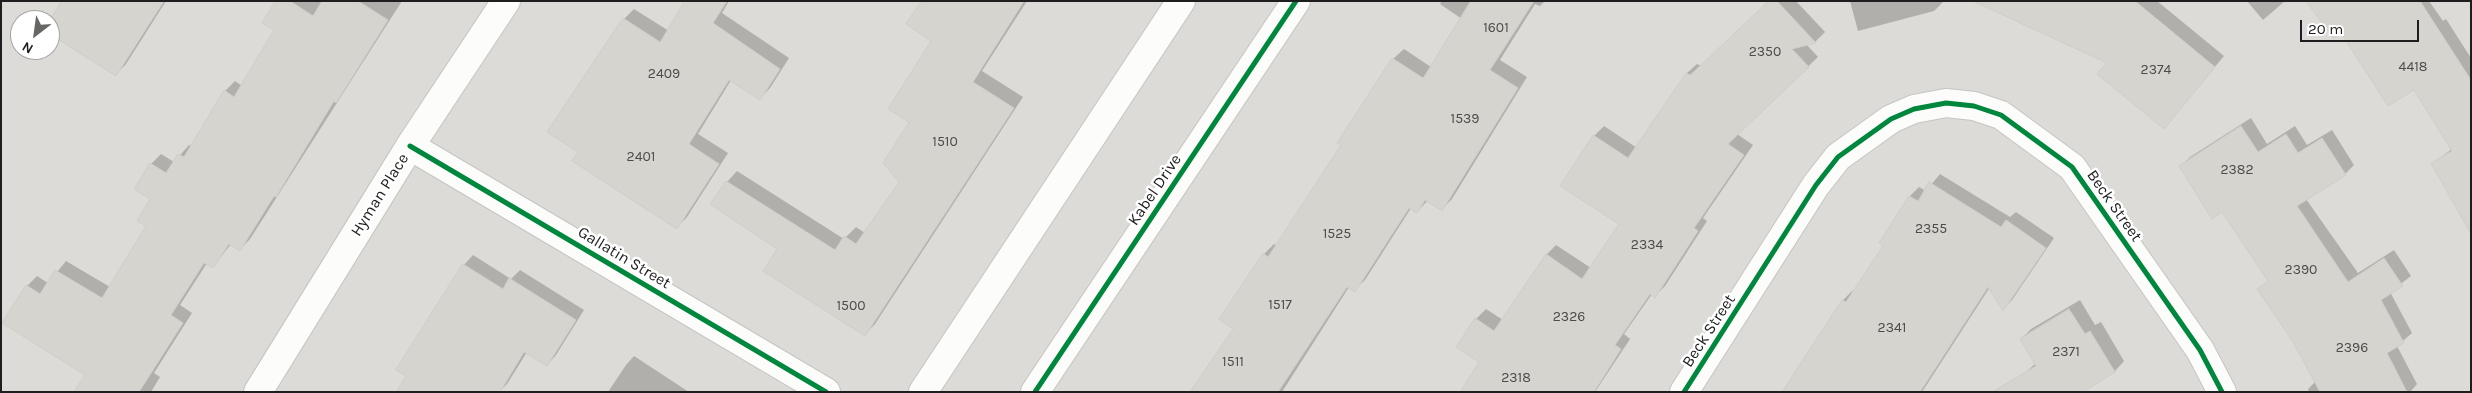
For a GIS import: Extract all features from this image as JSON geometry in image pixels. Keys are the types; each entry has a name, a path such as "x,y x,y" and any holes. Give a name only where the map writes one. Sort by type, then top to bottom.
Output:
{"street":[{"name":"Hyman Place","path":"258,392 410,146 506,1"},
{"path":"923,392 1182,1"},
{"name":"Kabel Drive","path":"1035,392 1296,1"},
{"name":"Beck Street","path":"1684,392 1816,185 1838,157 1891,119 1914,109 1946,103 1974,106 2002,115 2072,167 2200,350 2222,392"},
{"name":"Gallatin Street","path":"410,146 826,392"}],"shaded area":[{"path":"1,1 2471,1 2471,392 1,392"}],"building":[{"path":"62,1 164,1 116,76 60,40 60,10 56,10"},
{"path":"276,1 290,1 313,16 322,1 358,1 388,20 336,103 334,101 276,197 274,196 240,251 229,244 213,268 204,263 171,315 183,323 139,392 74,392 85,375 2,323 26,285 40,294 55,270 102,298 146,226 137,221 150,199 134,189 150,163 166,173 178,154 184,157 224,90 234,97 274,30 262,23"},
{"path":"685,1 727,1 713,23 780,69 760,100 729,80 689,144 719,164 677,229 572,161 578,152 547,132 623,18 660,42"},
{"path":"922,1 1024,1 973,82 1014,108 865,336 763,271 777,249 710,204 726,181 835,250 844,236 856,244 899,182 883,163 909,122 888,109 931,41 906,24"},
{"path":"1471,1 1534,1 1490,70 1518,88 1442,211 1425,200 1417,213 1409,208 1355,292 1347,287 1278,392 1190,392 1233,329 1219,319 1263,253 1268,257 1341,145 1337,143 1392,58 1423,78"},
{"path":"1769,1 1777,1 1816,43 1792,49 1809,67 1728,144 1744,155 1694,228 1698,231 1655,298 1650,294 1615,345 1621,349 1594,392 1460,392 1479,362 1456,347 1475,318 1494,331 1546,254 1582,279 1619,224 1560,186 1593,135 1628,158 1686,73 1690,75"},
{"path":"1973,1 2135,1 2215,67 2164,129 2097,74 2106,63"},
{"path":"2306,1 2420,1 2471,80 2471,234 2431,163 2452,151 2414,90 2388,106 2341,33 2334,38"},
{"path":"2241,126 2258,152 2286,134 2298,153 2322,138 2346,175 2297,206 2348,282 2384,258 2403,286 2381,300 2404,343 2387,353 2407,392 2320,392 2292,340 2257,289 2268,281 2222,212 2212,219 2179,166"},
{"path":"1929,182 2001,227 2006,220 2046,248 2003,311 1988,287 1920,392 1782,392 1842,300 1846,302 1883,246 1879,243 1909,196 1918,201"},
{"path":"463,264 503,289 509,278 576,320 547,366 524,352 500,392 396,392 406,376 396,370"},
{"path":"2069,309 2085,334 2090,331 2115,372 2083,392 1992,392 2036,366 2020,339"}],"cycle path":[{"path":"1035,392 1296,1"},
{"path":"1684,392 1816,185 1838,157 1891,119 1914,109 1946,103 1974,106 2001,115 2072,167 2200,350 2222,392"},
{"path":"410,146 826,392"}]}
